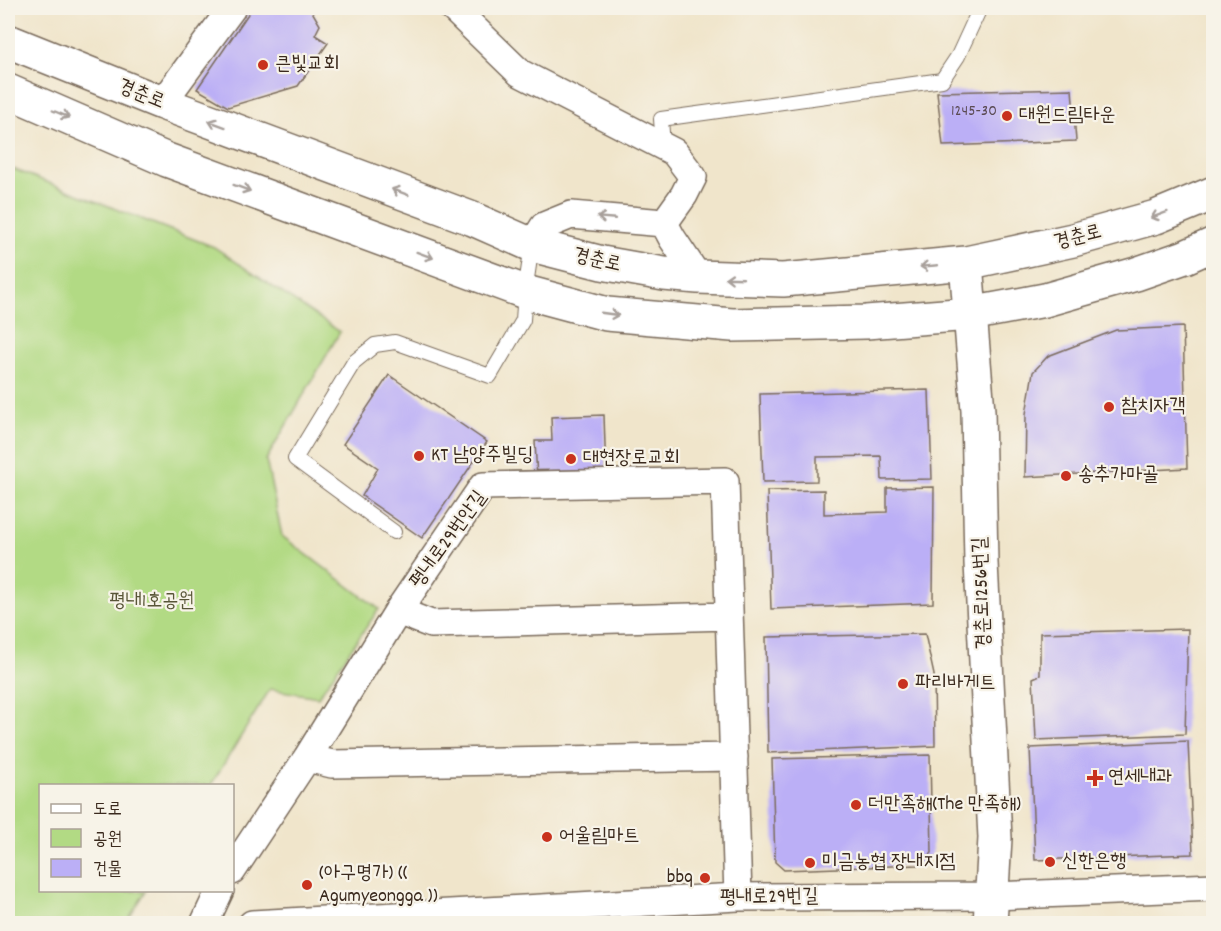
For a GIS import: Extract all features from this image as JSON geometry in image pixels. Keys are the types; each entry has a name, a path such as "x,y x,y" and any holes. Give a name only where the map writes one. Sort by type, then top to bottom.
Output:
{"street":[{"path":"162,103 232,8"},
{"path":"453,8 520,73 674,152 693,177 684,195 664,223"},
{"name":"경춘로","path":"8,41 162,103 473,219 532,245 664,274 783,280 966,262 1073,240 1156,217 1214,193"},
{"path":"8,91 167,160 525,292 607,314 732,325 866,322 970,314 1045,300 1136,274 1214,244"},
{"path":"532,245 544,226 571,215 664,223"},
{"path":"664,223 698,277"},
{"name":"경춘로1256번길","path":"966,262 978,411 981,562 995,838 991,910"},
{"name":"평내로29번안길","path":"234,868 307,758 398,611 483,486 725,481 738,897"},
{"path":"398,611 431,624 729,616"},
{"path":"307,758 332,764 734,757"},
{"name":"평내로29번길","path":"252,924 519,916 738,897 991,910 1214,887"},
{"path":"204,924 220,892"}],"lane":[{"path":"663,146 661,119 942,80 958,56 980,8"},
{"path":"394,532 295,459 354,362 375,345 395,342 490,376 523,320 532,245"}],"green space":[{"name":"평내1호공원","path":"8,167 214,247 340,332 266,460 282,536 379,609 318,697 270,689 212,784 39,784 39,892 145,892 126,923 8,923"}],"building":[{"name":"큰빛교회","path":"252,8 310,8 320,25 315,35 328,43 298,86 228,107 197,89"},
{"name":"대원드림타운","path":"1072,89 1076,141 943,146 937,92"},
{"path":"1183,327 1187,468 1025,477 1026,414 1033,372 1048,356 1116,330"},
{"name":"KT 남양주빌딩","path":"389,375 487,442 422,538 362,496 378,468 343,444"},
{"path":"929,390 932,479 882,480 881,456 817,457 817,481 763,482 760,394"},
{"name":"대현장로교회","path":"604,415 606,477 537,479 535,441 552,441 551,417"},
{"path":"934,487 933,603 771,609 767,491 824,490 824,514 887,512 887,488"},
{"path":"1188,629 1185,734 1036,740 1033,678 1040,675 1040,633"},
{"path":"925,634 934,675 935,746 768,753 766,637"},
{"path":"1188,741 1193,854 1035,860 1030,748"},
{"path":"930,755 932,853 919,865 784,870 775,862 772,759"}],"place":[{"name":"큰빛교회","path":"263,65"},
{"name":"대원드림타운","path":"1007,116"},
{"name":"참치자객","path":"1109,407"},
{"name":"KT 남양주빌딩","path":"419,456"},
{"name":"대현장로교회","path":"571,459"},
{"name":"송추가마골","path":"1066,476"},
{"name":"파리바게트","path":"903,684"},
{"name":"연세내과","path":"1095,778"},
{"name":"더만족해(The 만족해)","path":"856,805"},
{"name":"어울림마트","path":"547,837"},
{"name":"신한은행","path":"1050,862"},
{"name":"미금농협 장내지점","path":"810,863"},
{"name":"bbq","path":"705,878"},
{"name":"(아구명가) (( Agumyeongga ))","path":"307,885"}]}
